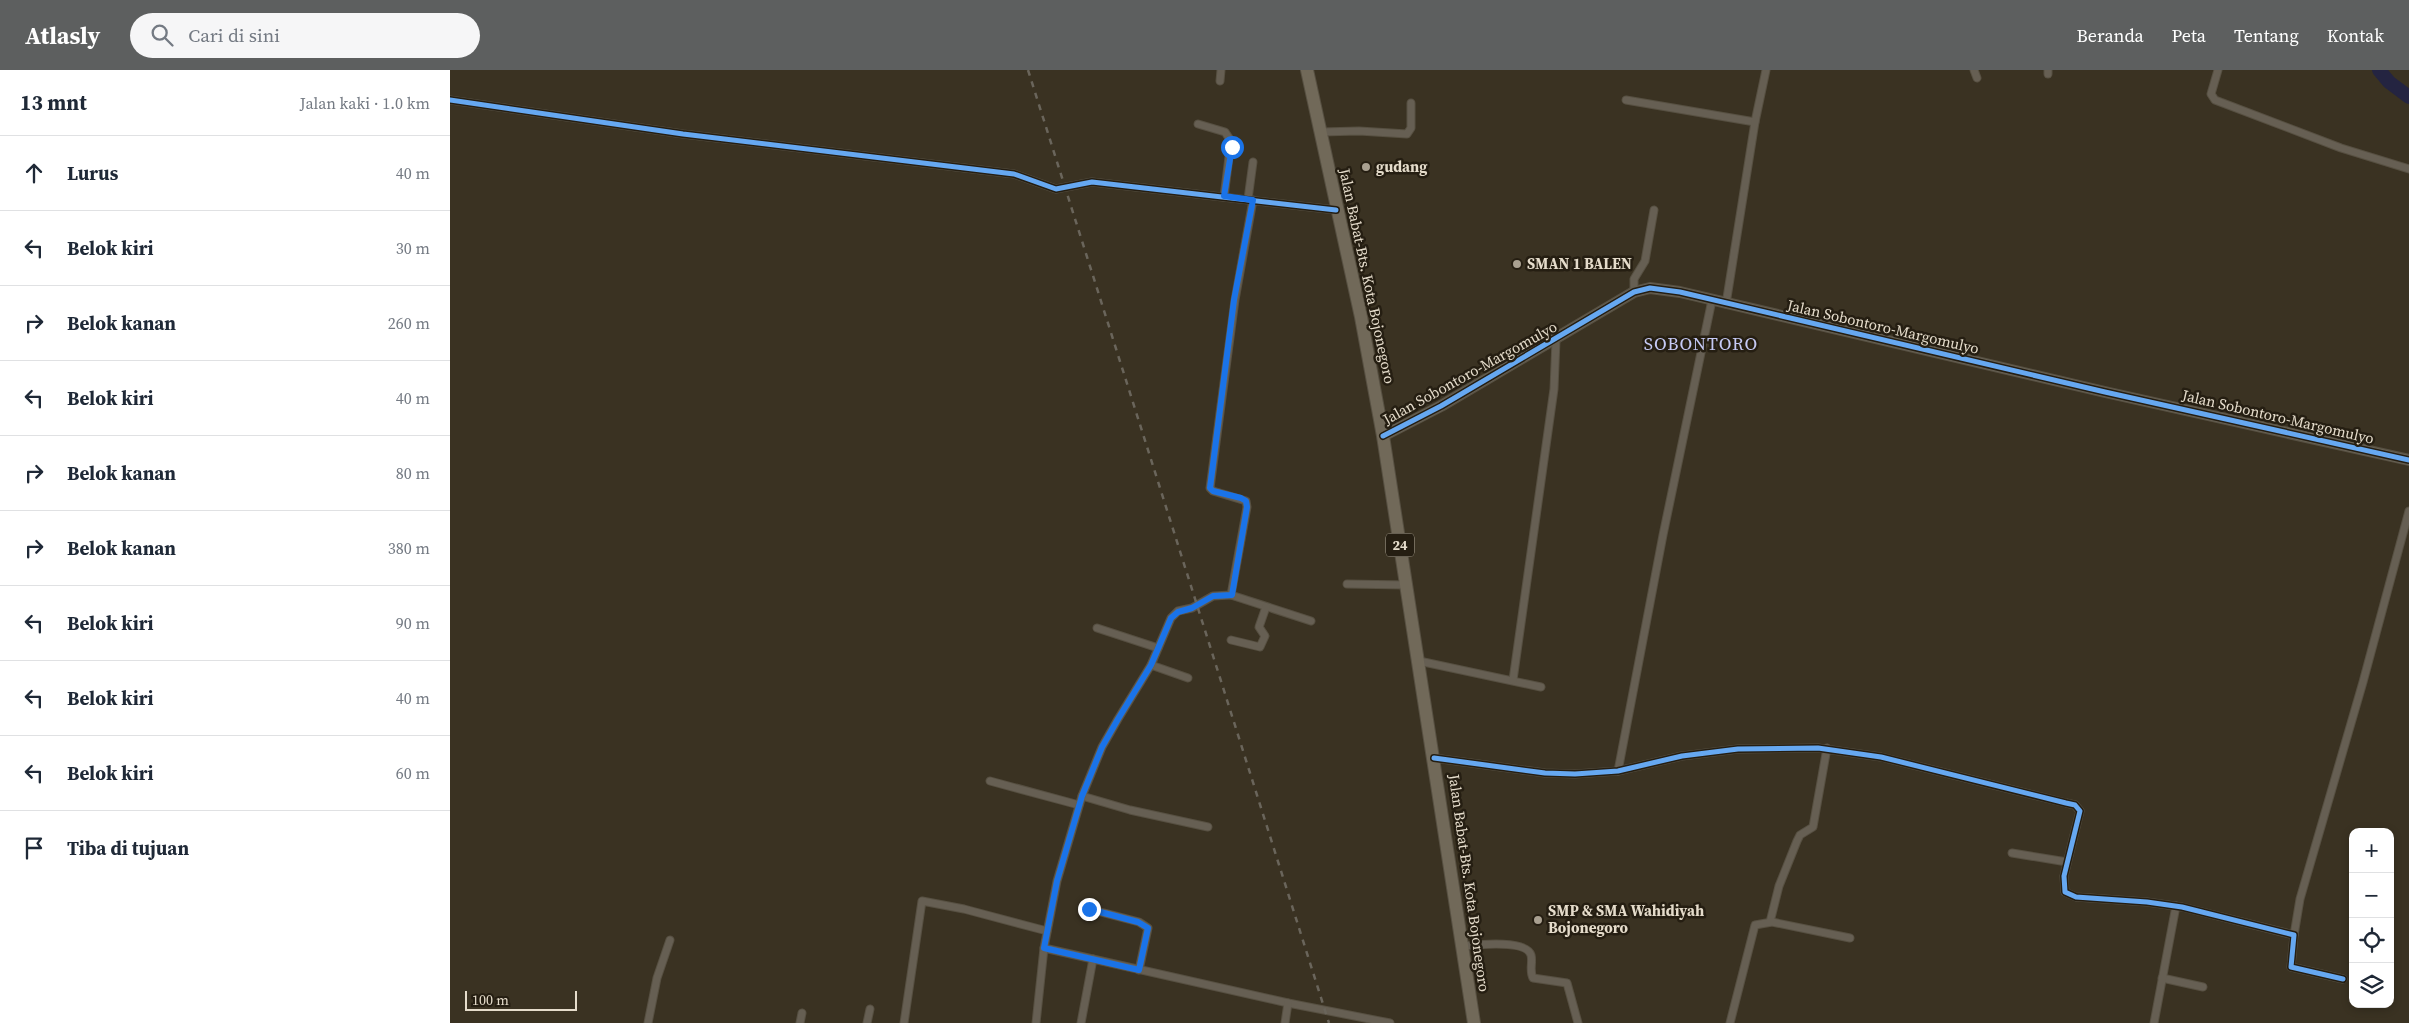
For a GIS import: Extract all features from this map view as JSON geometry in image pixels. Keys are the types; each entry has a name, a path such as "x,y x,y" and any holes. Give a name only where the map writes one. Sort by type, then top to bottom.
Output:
{"highway":[{"name":"Jalan Babat-Bts. Kota Bojonegoro","path":"1307,70 1336,210 1361,317 1383,436 1474,1023"}],"street":[{"path":"1220,81 1221,70"},
{"path":"1726,304 1755,122 1766,70"},
{"path":"1974,70 1977,78"},
{"path":"2218,70 2212,89 2214,99 2354,153 2409,169"},
{"path":"450,100 683,134 1014,174 1056,189 1092,182 1336,210"},
{"path":"1626,100 1755,122"},
{"path":"1320,132 1359,130 1407,134 1411,128 1411,104"},
{"path":"1198,124 1224,132 1231,140 1224,196"},
{"path":"1232,595 1247,507 1246,501 1213,491 1210,488 1234,300 1250,200 1253,162"},
{"path":"1634,292 1634,279 1645,261 1654,210"},
{"name":"Jalan Sobontoro-Margomulyo","path":"1383,436 1441,406 1556,340 1634,292 1657,288 2409,460"},
{"path":"1618,771 1663,535 1712,300"},
{"path":"1513,680 1554,389 1556,340"},
{"path":"2343,980 2290,967 2294,935 2300,899 2363,682 2409,511"},
{"path":"1347,584 1407,585"},
{"path":"1036,1023 1044,948 1057,881 1082,796 1114,726 1151,665 1174,614 1192,608 1213,596 1232,595 1311,621"},
{"path":"1231,640 1260,647 1265,636 1259,627 1266,607"},
{"path":"1097,628 1158,648"},
{"path":"1419,661 1541,687"},
{"path":"1151,665 1188,678"},
{"path":"1434,758 1560,775 1618,771 1682,756 1738,748 1827,748 1881,757 2075,805 2080,811 2067,862 2064,885 2068,895 2076,898 2176,906 2294,935"},
{"path":"1770,922 1779,886 1796,841 1800,835 1813,827 1827,748"},
{"path":"990,781 1079,805"},
{"path":"1082,796 1137,812 1208,826"},
{"path":"2012,853 2067,862"},
{"path":"904,1023 922,901 964,909 1047,931"},
{"path":"2154,1023 2176,906"},
{"path":"1089,909 1138,922 1148,928 1139,970"},
{"path":"1730,1023 1752,929 1755,925 1770,922 1850,938"},
{"path":"648,1023 657,978 670,940"},
{"path":"1462,946 1511,945 1522,947 1531,955 1533,978 1567,983 1578,1023"},
{"path":"1044,948 1288,1003 1390,1023"},
{"path":"1081,1023 1092,959"},
{"path":"2162,978 2203,987"},
{"path":"1285,1023 1288,1003"},
{"path":"867,1023 870,1009"},
{"path":"800,1023 802,1013"}],"waterway":[{"path":"2379,70 2389,82 2409,97"}],"railway":[{"path":"1028,70 1329,1023"}],"cycle path":[{"path":"450,100 683,134 1014,174 1056,189 1092,182 1336,210"},
{"path":"1383,436 1441,406 1634,292 1650,288 1680,292 2105,392 2409,460"},
{"path":"1434,758 1545,773 1575,774 1618,771 1682,756 1738,749 1818,748 1881,757 2075,805 2080,811 2064,876 2065,892 2076,897 2147,902 2182,907 2294,935 2291,967 2343,979"}],"place":[{"name":"gudang","path":"1366,167"},
{"name":"SMAN 1 BALEN","path":"1517,264"},
{"name":"SMP & SMA Wahidiyah Bojonegoro","path":"1538,920"}],"district":[{"name":"SOBONTORO","path":"1701,344"}],"route":[{"path":"1089,909 1146,925 1149,931 1139,970 1044,948 1057,881 1079,805 1102,747 1151,665 1165,628 1171,618 1174,614 1192,608 1213,596 1232,595 1244,529 1246,501 1213,491 1210,488 1234,300 1253,200 1224,196 1232,147"}]}
